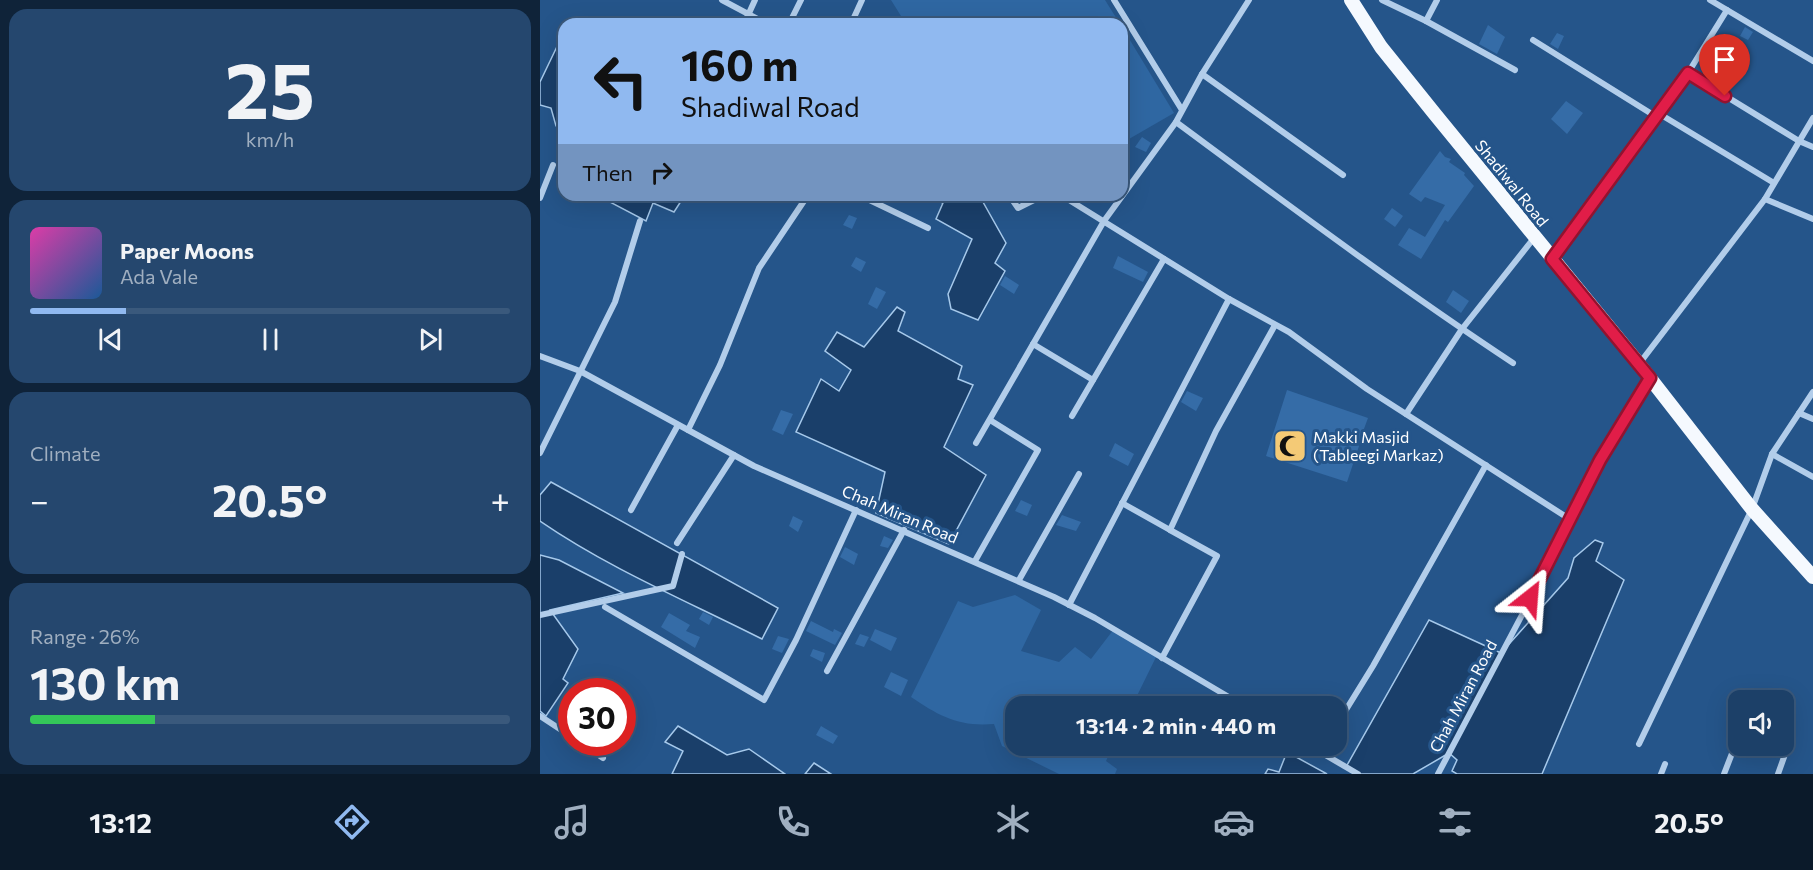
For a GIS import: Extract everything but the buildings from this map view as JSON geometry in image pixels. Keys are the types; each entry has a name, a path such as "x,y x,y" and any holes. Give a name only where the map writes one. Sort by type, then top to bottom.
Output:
{"main road":[{"name":"Shadiwal Road","path":"1351,0 1382,47 1639,364 1752,509 1813,577"}],"street":[{"path":"722,0 756,18"},
{"path":"746,18 755,0"},
{"path":"792,18 801,0"},
{"path":"853,18 862,0"},
{"path":"1114,0 1125,18"},
{"path":"1128,188 1176,122 1202,74 1249,0"},
{"path":"1382,0 1426,21 1515,70"},
{"path":"1426,21 1437,0"},
{"path":"1710,0 1813,61"},
{"path":"1552,259 1688,73 1728,10"},
{"path":"1128,23 1182,110"},
{"path":"1533,40 1774,183"},
{"path":"1688,73 1799,141 1813,147"},
{"path":"1202,74 1343,175"},
{"path":"1639,364 1765,199 1813,118"},
{"path":"1176,122 1320,229 1513,363"},
{"path":"540,198 553,165"},
{"path":"1765,199 1813,219"},
{"path":"688,430 720,365 759,268 804,201"},
{"path":"872,201 928,228"},
{"path":"1014,201 1018,208 1032,201"},
{"path":"1071,201 1229,299 1289,332 1366,389 1571,520"},
{"path":"976,443 1104,221 1119,201"},
{"path":"540,453 615,302 640,221"},
{"path":"1406,414 1462,329 1535,237"},
{"path":"1072,416 1164,259"},
{"path":"1069,605 1229,299"},
{"path":"1170,530 1216,431 1275,325"},
{"path":"1033,344 1093,380"},
{"name":"Chah Miran Road","path":"540,356 580,371 763,471 975,561 1069,605 1227,696"},
{"name":"Chah Miran Road","path":"1438,774 1600,460 1650,378"},
{"path":"1640,744 1752,509 1772,454 1813,392"},
{"path":"1799,413 1813,419"},
{"path":"975,561 1038,450 990,420"},
{"path":"631,510 678,425"},
{"path":"1772,454 1813,477"},
{"path":"677,543 734,455"},
{"path":"1347,708 1486,465"},
{"path":"1018,580 1079,474"},
{"path":"1122,503 1217,556 1162,658"},
{"path":"605,607 764,700 796,640 856,510"},
{"path":"827,671 904,531"},
{"path":"540,615 673,586 682,554"},
{"path":"540,716 558,728"},
{"path":"1327,756 1358,774"},
{"path":"1724,774 1731,756"},
{"path":"1778,774 1784,756"},
{"path":"1661,774 1665,764"}],"shaded area":[{"path":"891,0 1105,0 1116,18 902,18"},
{"path":"1128,37 1174,113 1128,140"},
{"path":"558,44 558,126 551,108 540,105 540,82"},
{"path":"608,201 681,201 674,212 653,203 646,221"},
{"path":"938,201 982,201 1006,243 995,263 1005,271 978,320 951,309 948,294 972,239 936,219 943,203"},
{"path":"897,307 905,312 898,331 962,366 958,379 973,385 944,447 986,475 949,544 876,513 885,472 796,432 821,379 839,391 851,370 825,351 837,332 864,347"},
{"path":"551,482 778,608 762,639 649,584 540,521 540,495"},
{"path":"1595,540 1603,543 1596,561 1624,580 1542,774 1457,774 1452,771 1457,760 1449,753 1413,774 1358,774 1346,767 1429,620 1501,653 1568,578 1574,558"},
{"path":"540,555 559,560 623,593 550,610 578,649 564,678 558,678 558,698 546,716 540,711"},
{"path":"1015,595 1041,610 1021,651 1059,662 1075,647 1091,659 1114,629 1157,655 1137,696 1005,696 1005,747 1002,746 994,724 970,724 950,719 911,697 958,601 973,607"},
{"path":"678,726 727,755 749,749 785,774 672,774 683,751 665,742"},
{"path":"1022,756 1108,756 1106,761 1117,769 1115,774 1059,774"},
{"path":"1285,756 1294,756 1327,774 1265,774 1268,769 1279,772"},
{"path":"814,763 831,774 805,774"}],"place":[{"name":"Makki Masjid (Tableegi Markaz)","path":"1290,446"}],"route":[{"path":"1530,598 1560,543 1600,460 1650,378 1552,259 1688,73 1725,96"}]}
